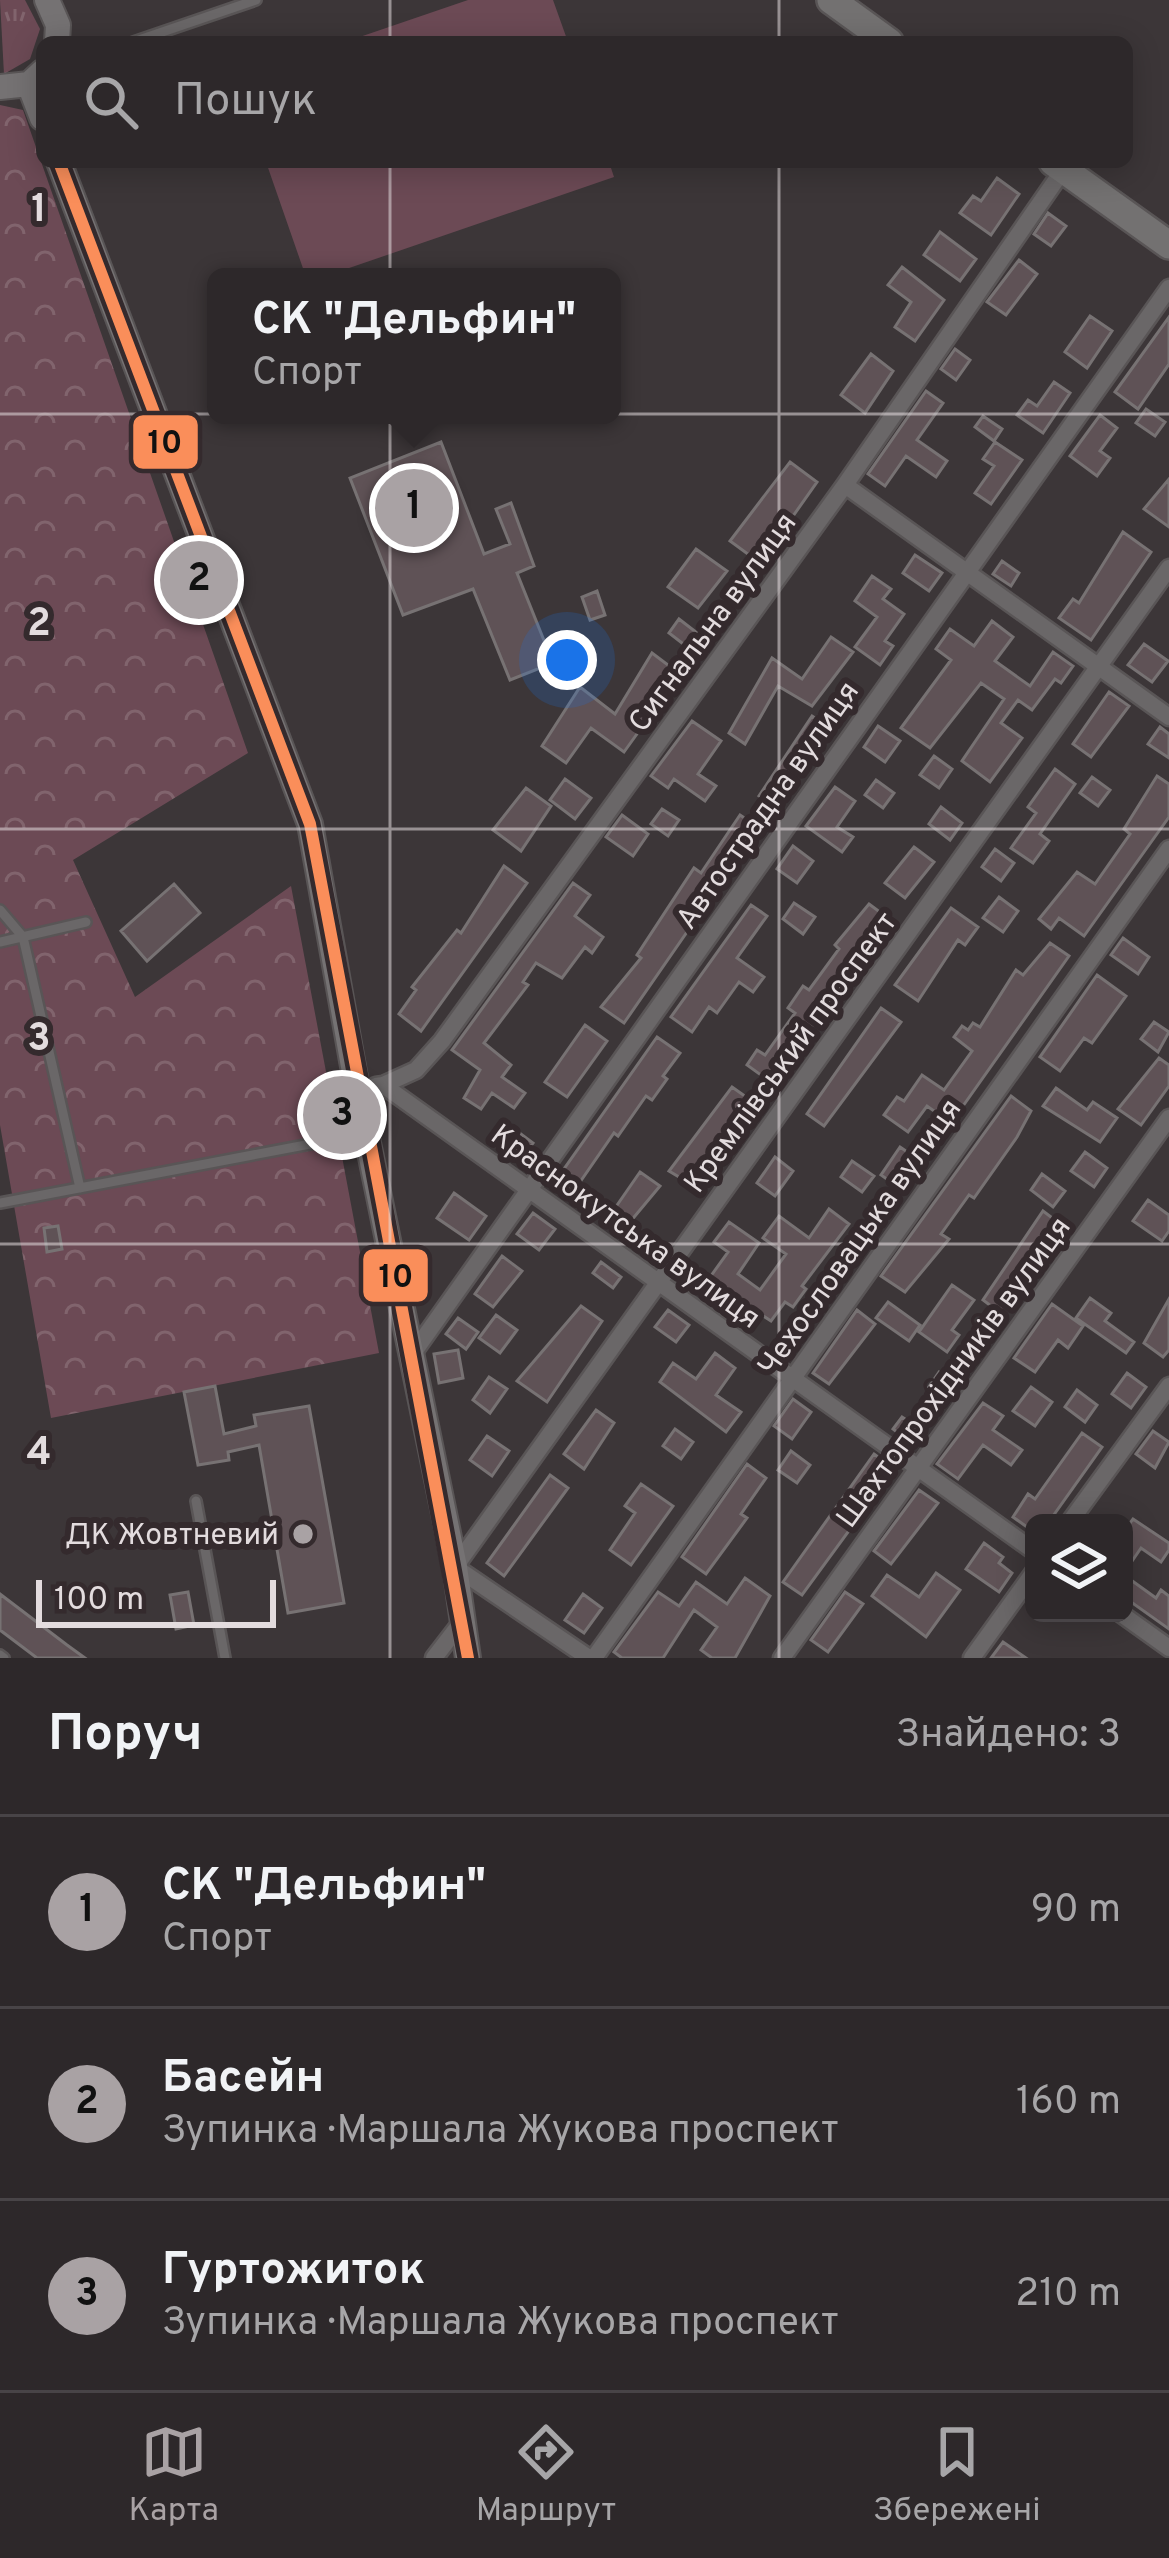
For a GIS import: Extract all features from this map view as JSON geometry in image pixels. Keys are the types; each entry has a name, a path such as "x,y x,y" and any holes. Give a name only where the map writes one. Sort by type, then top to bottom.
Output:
{"main road":[{"path":"831,0 881,36"},
{"path":"1061,168 1169,245"}],"street":[{"path":"47,0 58,25 57,36"},
{"path":"0,87 36,78"},
{"path":"61,168 310,824 357,1089 455,1567 467,1658"},
{"name":"Сигнальна вулиця","path":"383,1085 416,1070 442,1041 845,485 1057,168"},
{"name":"Автострадна вулиця","path":"411,1355 1169,288"},
{"path":"845,485 1169,717"},
{"name":"Кремлівський проспект","path":"455,1567 1169,568"},
{"name":"Чехословацька вулиця","path":"592,1658 1169,849"},
{"path":"357,1089 383,1085"},
{"name":"Краснокутська вулиця","path":"383,1085 1025,1546"},
{"name":"Шахтопрохідників вулиця","path":"782,1658 1169,1118"},
{"path":"1077,1514 1169,1386"},
{"path":"455,1567 592,1658"},
{"path":"972,1658 1025,1584"},
{"path":"1133,1622 1169,1648"},
{"path":"434,1658 461,1623"}],"lane":[{"path":"151,36 256,0"},
{"path":"0,910 22,937 80,1188"},
{"path":"0,942 86,922"},
{"path":"0,1203 368,1133"},
{"path":"196,1501 224,1658"}],"green space":[{"path":"0,0 25,0 40,29 30,59 4,74"},
{"path":"468,0 553,0 566,36 363,36"},
{"path":"0,105 23,110 36,147 36,168 43,168 248,753 73,860 135,997 291,886 379,1353 51,1418 0,1125"},
{"path":"268,168 611,168 614,177 349,268 303,268"}],"building":[{"path":"997,178 1019,194 991,235 960,213 973,196 981,201"},
{"path":"1048,213 1066,226 1051,246 1034,234"},
{"path":"940,232 976,259 960,281 924,255"},
{"path":"1019,260 1037,274 1006,315 987,302"},
{"path":"902,267 944,300 915,341 895,327 911,302 888,285"},
{"path":"1090,316 1112,331 1087,368 1065,352"},
{"path":"1169,317 1169,364 1138,409 1115,392"},
{"path":"955,349 970,360 956,380 941,369"},
{"path":"871,354 893,371 865,413 841,395"},
{"path":"1054,382 1070,393 1043,433 1017,415 1028,400 1037,406"},
{"path":"926,391 943,403 917,440 947,461 936,477 906,456 885,486 868,474"},
{"path":"1146,409 1165,422 1155,436 1136,423"},
{"path":"1100,415 1117,428 1100,451 1110,458 1097,476 1070,456"},
{"path":"983,416 1002,429 994,441 975,427"},
{"path":"441,442 484,554 510,544 496,509 511,503 534,566 517,573 553,663 510,680 473,589 403,615 350,478"},
{"path":"995,442 1022,460 991,504 975,493 994,466 983,459"},
{"path":"790,462 817,482 760,563 730,541"},
{"path":"1169,479 1169,527 1144,509"},
{"path":"1123,532 1151,552 1091,640 1059,618 1073,599 1079,603"},
{"path":"696,549 727,571 698,608 668,587"},
{"path":"915,555 942,573 929,591 903,573"},
{"path":"1002,561 1019,573 1011,586 993,574"},
{"path":"872,576 891,589 883,599 904,614 885,641 893,646 880,665 855,647 877,617 855,601"},
{"path":"597,591 605,615 590,620 582,597"},
{"path":"679,619 705,639 695,653 669,633"},
{"path":"992,621 1013,637 995,661 1030,686 1053,652 1073,666 1061,683 1055,679 1032,710 1018,700 1001,723 1022,738 990,782 962,761 1004,699 981,683 930,748 901,728 951,660 936,649 950,629 974,646"},
{"path":"831,637 853,652 812,706 778,686 745,744 729,733 772,658 802,679"},
{"path":"1144,644 1168,661 1152,682 1128,665"},
{"path":"652,653 680,674 624,752 591,728 566,763 542,746 580,687 615,714"},
{"path":"1109,692 1129,706 1091,757 1073,744"},
{"path":"812,716 833,730 775,808 759,796"},
{"path":"692,721 721,741 698,774 716,786 705,801 674,779 668,788 651,776"},
{"path":"878,726 900,741 885,762 864,747"},
{"path":"1160,727 1169,734 1169,758 1148,744"},
{"path":"934,756 952,769 939,788 920,775"},
{"path":"1055,769 1075,784 1040,834 1049,841 1033,863 1011,848 1036,813 1028,807"},
{"path":"1157,776 1169,784 1169,817 1084,936 1059,918 1051,929 1039,919 1077,872 1095,884 1130,834 1124,829"},
{"path":"1092,777 1110,790 1098,806 1080,793"},
{"path":"565,779 591,798 575,819 550,800"},
{"path":"876,780 894,793 883,808 865,795"},
{"path":"835,787 855,801 837,827 853,837 842,852 806,826"},
{"path":"526,788 551,806 521,851 493,830"},
{"path":"941,807 962,823 950,840 929,824"},
{"path":"662,809 679,820 668,836 651,824"},
{"path":"622,815 648,834 633,856 606,837"},
{"path":"740,815 759,828 624,1023 601,1007 641,958 637,955 694,868 701,873"},
{"path":"793,846 813,861 797,883 777,869"},
{"path":"914,847 934,862 905,898 885,883"},
{"path":"995,849 1014,863 1001,881 982,867"},
{"path":"504,866 527,883 421,1031 399,1014 416,990 412,987 457,930 461,933"},
{"path":"573,883 590,895 575,916 603,937 592,953 585,947 562,978 536,963 523,982 528,985 484,1043 511,1065 502,1077 525,1093 514,1108 492,1093 481,1109 464,1098 480,1070 452,1050"},
{"path":"174,884 200,913 147,961 121,931"},
{"path":"999,897 1018,911 1003,932 983,918"},
{"path":"794,903 815,917 803,934 783,919"},
{"path":"869,904 888,918 772,1083 747,1065 757,1050 765,1055 795,1013 788,1008 803,986 809,990 839,949 835,945"},
{"path":"751,905 767,916 737,958 764,977 753,992 739,982 717,1013 709,1007 692,1032 671,1017"},
{"path":"951,908 978,927 965,945 958,940 918,1001 895,985"},
{"path":"1123,938 1149,957 1138,974 1111,955"},
{"path":"1050,943 1069,956 951,1123 927,1106 908,1132 884,1115 897,1097 904,1101 922,1075 944,1090 972,1051 954,1037 962,1026 968,1030 973,1023 980,1027 1016,970 1023,975"},
{"path":"1097,975 1126,996 1092,1043 1084,1038 1060,1071 1040,1057"},
{"path":"881,1008 901,1022 824,1126 807,1114"},
{"path":"1154,1022 1169,1032 1158,1052 1141,1039"},
{"path":"585,1025 607,1041 567,1097 545,1082"},
{"path":"657,1037 680,1053 663,1076 667,1079 652,1100 646,1096 618,1136 614,1133 569,1198 552,1186"},
{"path":"1159,1058 1169,1065 1169,1086 1141,1125 1118,1109"},
{"path":"732,1087 759,1106 701,1190 669,1171"},
{"path":"1056,1088 1087,1110 1093,1102 1117,1118 1100,1142 1043,1106"},
{"path":"1011,1096 1031,1111 1017,1137 974,1198 969,1195 941,1234 949,1239 905,1292 881,1276"},
{"path":"506,1123 533,1143 519,1162 492,1144"},
{"path":"900,1147 922,1162 902,1190 881,1175"},
{"path":"1085,1152 1107,1168 1094,1187 1071,1171"},
{"path":"775,1157 793,1171 775,1196 757,1183"},
{"path":"852,1161 874,1176 862,1192 841,1177"},
{"path":"640,1172 660,1186 630,1222 613,1211"},
{"path":"1042,1174 1065,1191 1053,1207 1031,1190"},
{"path":"454,1193 486,1216 469,1240 437,1218"},
{"path":"1148,1200 1169,1215 1169,1231 1162,1241 1133,1221"},
{"path":"829,1209 849,1224 802,1286 806,1289 793,1307 785,1302 771,1321 708,1280 728,1252 714,1242 729,1222 759,1243 738,1274 760,1290 786,1254 763,1238 779,1216 809,1238"},
{"path":"1043,1211 1063,1226 1003,1315 983,1300"},
{"path":"533,1213 555,1229 539,1250 517,1234"},
{"path":"58,1226 62,1249 47,1252 44,1228"},
{"path":"502,1256 522,1271 493,1307 475,1294"},
{"path":"601,1262 621,1277 613,1288 593,1273"},
{"path":"952,1285 974,1300 952,1330 959,1335 947,1352 919,1332"},
{"path":"1090,1298 1111,1313 1105,1321 1134,1342 1126,1353 1076,1318"},
{"path":"1169,1299 1169,1350 1163,1357 1144,1343"},
{"path":"888,1302 920,1325 909,1341 876,1318"},
{"path":"1052,1304 1083,1326 1068,1348 1058,1340 1035,1372 1014,1358"},
{"path":"581,1306 602,1321 547,1402 517,1381"},
{"path":"668,1310 689,1325 676,1342 655,1327"},
{"path":"857,1310 875,1324 829,1384 813,1373"},
{"path":"496,1315 517,1330 500,1353 479,1338"},
{"path":"458,1318 478,1332 466,1349 446,1334"},
{"path":"458,1350 463,1378 439,1383 434,1354"},
{"path":"715,1353 735,1368 716,1395 741,1412 726,1432 660,1382 673,1363 696,1379"},
{"path":"939,1372 956,1384 944,1399 928,1388"},
{"path":"1127,1373 1146,1387 1131,1408 1112,1394"},
{"path":"489,1377 507,1389 490,1413 473,1400"},
{"name":"ДК Жовтневий","path":"215,1386 224,1434 256,1426 254,1415 309,1406 344,1603 288,1613 259,1445 228,1452 229,1460 198,1465 184,1392"},
{"path":"1031,1387 1052,1402 1035,1426 1013,1411"},
{"path":"1077,1390 1097,1405 1085,1422 1065,1407"},
{"path":"793,1399 811,1412 792,1439 774,1426"},
{"path":"983,1403 1003,1416 993,1430 1022,1450 1011,1465 983,1445 958,1479 937,1464"},
{"path":"596,1410 614,1423 584,1469 564,1454"},
{"path":"902,1417 922,1430 912,1444 893,1429"},
{"path":"675,1429 693,1442 681,1459 663,1446"},
{"path":"1153,1431 1169,1442 1155,1468 1136,1454"},
{"path":"1082,1433 1102,1447 1054,1514 1025,1514 1025,1526 1013,1517 1028,1494 1035,1499"},
{"path":"487,1436 509,1451 492,1476 470,1460"},
{"path":"791,1451 810,1465 797,1483 778,1470"},
{"path":"874,1454 894,1469 802,1595 783,1582"},
{"path":"747,1464 766,1478 741,1514 747,1518 706,1574 682,1557"},
{"path":"550,1475 568,1488 504,1576 487,1563"},
{"path":"641,1484 673,1506 631,1565 610,1550 635,1513 625,1506"},
{"path":"919,1490 938,1503 891,1564 874,1551"},
{"path":"1133,1519 1169,1543 1161,1562 1141,1548 1133,1560"},
{"path":"984,1543 1003,1557 999,1563 1012,1573 999,1592 966,1569"},
{"path":"936,1573 960,1590 926,1637 872,1596 887,1575 919,1597"},
{"path":"745,1578 770,1596 735,1658 712,1658 701,1650 717,1627 694,1610 663,1658 622,1658 614,1652 658,1592 679,1606 696,1582 727,1604"},
{"path":"1133,1581 1156,1598 1161,1590 1169,1596 1169,1629 1133,1603"},
{"path":"188,1592 194,1625 176,1629 170,1595"},
{"path":"845,1592 863,1604 828,1652 811,1640"},
{"path":"0,1594 85,1658 37,1658 0,1630"},
{"path":"583,1594 602,1608 584,1633 565,1620"},
{"path":"1003,1642 1026,1658 991,1658"}],"transit line":[{"name":"10","path":"61,168 310,824 468,1658"}],"place":[{"name":"СК \"Дельфин\"","path":"414,508"},
{"name":"Басейн","path":"199,580"},
{"name":"Гуртожиток","path":"342,1115"},
{"name":"ДК Жовтневий","path":"303,1534"}]}
